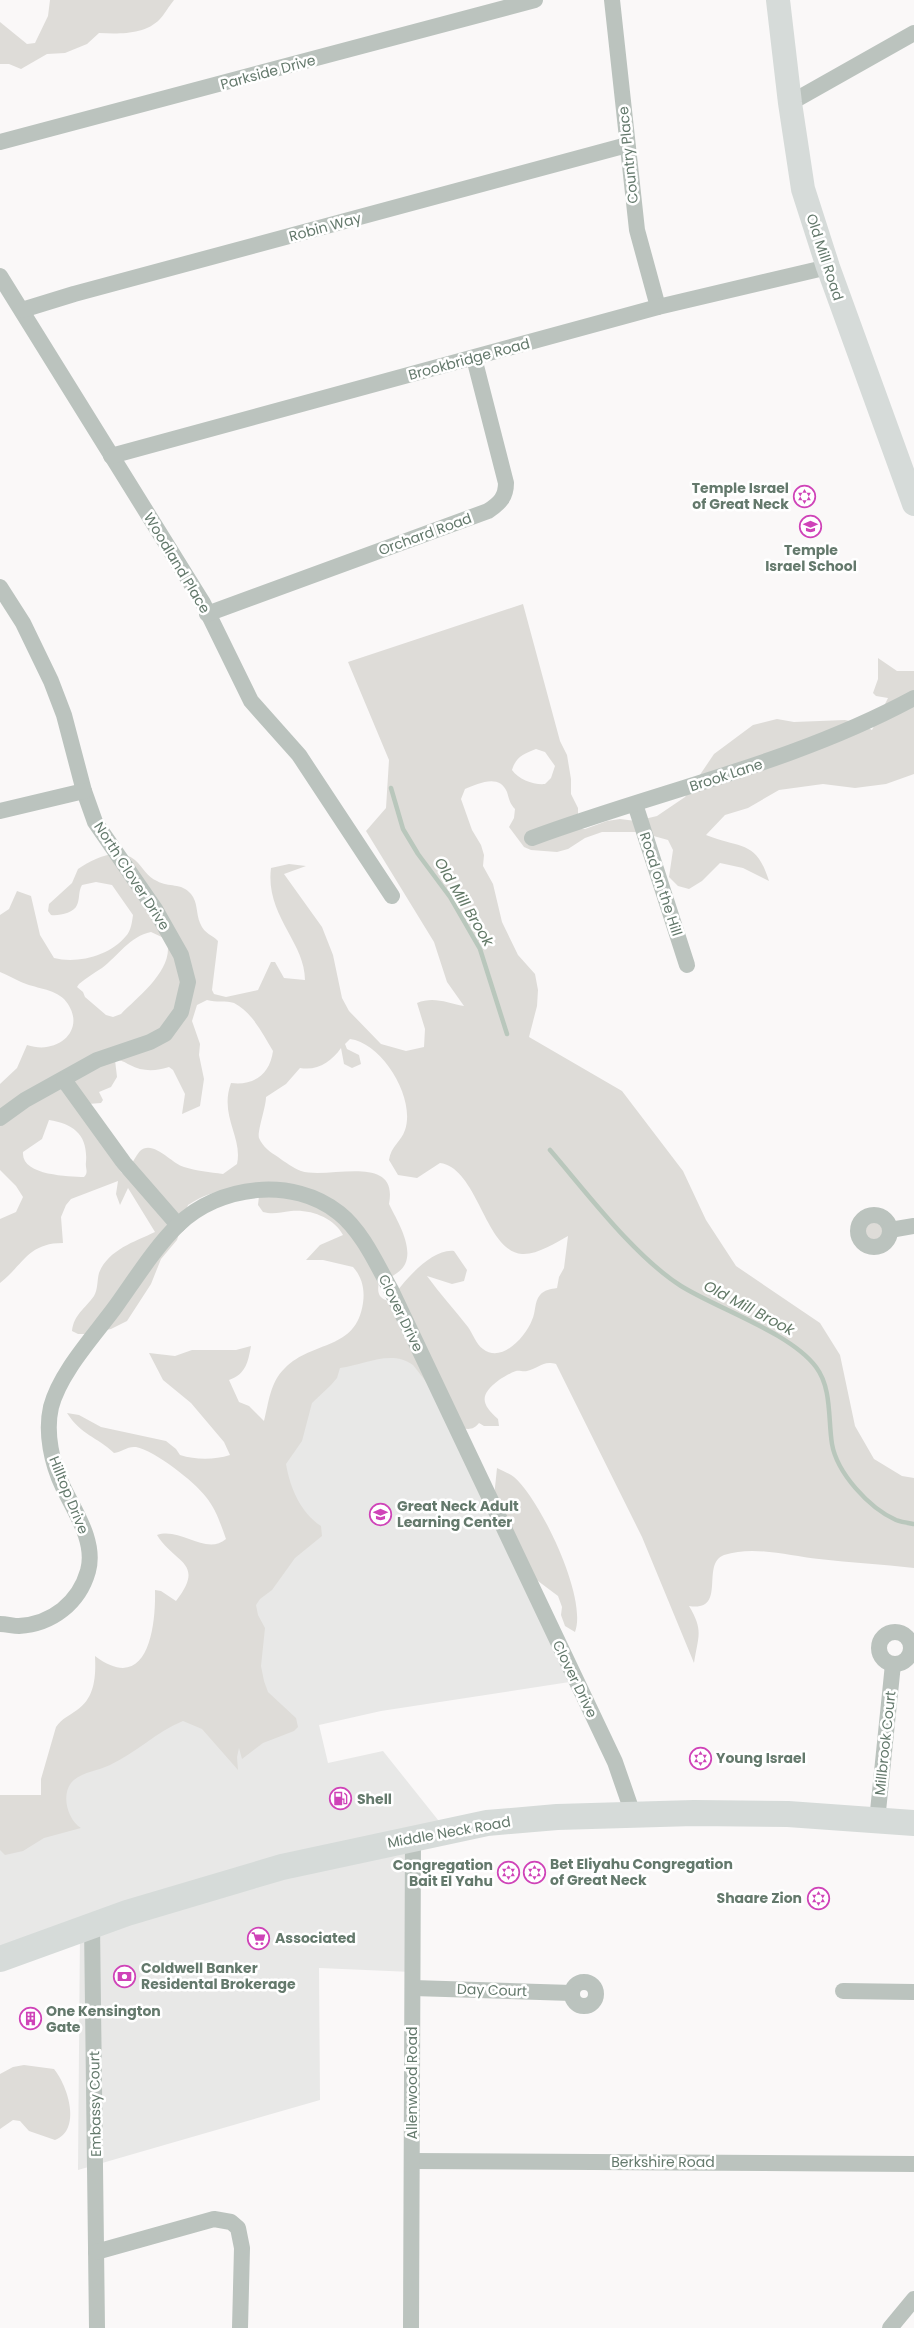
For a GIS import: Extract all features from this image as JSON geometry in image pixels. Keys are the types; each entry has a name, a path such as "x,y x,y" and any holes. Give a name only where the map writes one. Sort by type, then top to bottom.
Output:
{"main road":[{"name":"Middle Neck Road","path":"0,1959 127,1912 282,1867 413,1837 501,1821 633,1814 788,1814 914,1823"}],"street":[{"name":"Parkside Drive","path":"0,142 535,0"},
{"name":"Country Place","path":"612,0 637,230 658,307"},
{"name":"Old Mill Road","path":"778,0 790,103 803,189 828,267 914,504"},
{"path":"790,103 914,33"},
{"name":"Robin Way","path":"22,310 74,294 627,145"},
{"name":"Brookbridge Road","path":"111,456 658,307 828,267"},
{"name":"Woodland Place","path":"0,276 203,603 252,701 299,755 392,896"},
{"name":"Orchard Road","path":"207,614 488,511 500,503 506,494 506,483 474,358"},
{"name":"North Clover Drive","path":"0,587 23,623 51,681 64,715 84,791 96,822 155,909 181,955 188,982 181,1012 165,1034 150,1042 97,1060 64,1080"},
{"name":"Brook Lane","path":"532,838 597,814 727,775 826,739 884,714 914,698"},
{"path":"0,811 84,791"},
{"name":"Road on the Hill","path":"635,804 687,966"},
{"path":"0,1118 25,1100 64,1080 114,1151 178,1225"},
{"name":"Clover Drive","path":"178,1225 210,1202 243,1192 266,1189 303,1194 318,1199 340,1214 376,1261 391,1290 526,1578 615,1762 633,1814"},
{"name":"Hilltop Drive","path":"0,1624 32,1624 48,1619 64,1610 81,1589 90,1560 87,1541 53,1458 50,1436 51,1407 64,1377 178,1225"},
{"path":"890,1230 914,1226"},
{"name":"Millbrook Court","path":"878,1821 893,1664"},
{"name":"Allenwood Road","path":"411,2328 413,1837"},
{"name":"Embassy Court","path":"92,1925 98,2328"},
{"name":"Day Court","path":"413,1988 572,1993"},
{"path":"843,1991 914,1992"},
{"name":"Berkshire Road","path":"412,2161 914,2164"},
{"path":"96,2252 214,2219 231,2222 238,2228 242,2248 240,2328"},
{"path":"890,2328 914,2298"}],"shaded area":[{"path":"50,0 174,0 160,19 139,31 99,33 87,44 65,53 47,54 21,69 9,64 0,64 0,22 27,44 35,43 48,16"},
{"path":"523,604 560,741 567,755 571,779 571,794 578,808 578,816 570,829 585,829 607,821 620,819 636,821 657,816 685,797 714,754 753,725 777,719 794,722 845,720 859,723 872,730 888,698 876,696 873,693 878,679 878,658 897,671 914,671 914,774 886,784 855,788 823,784 779,790 748,808 725,815 706,835 752,852 764,868 769,881 743,868 720,863 702,881 689,889 678,886 669,877 673,850 668,840 639,832 602,832 585,838 568,849 557,852 531,850 524,847 509,827 514,818 515,809 507,792 499,783 488,781 465,789 461,799 472,830 481,845 484,855 483,866 493,884 502,922 518,955 535,974 538,990 537,1006 529,1037 622,1091 683,1171 706,1220 736,1266 820,1323 840,1355 855,1426 874,1459 902,1476 914,1478 914,1568 808,1558 759,1551 735,1552 724,1555 717,1560 714,1568 711,1595 708,1602 701,1606 689,1606 697,1622 699,1634 694,1663 642,1537 556,1364 548,1363 527,1371 516,1371 499,1380 488,1390 485,1400 488,1409 498,1419 499,1426 484,1426 479,1423 470,1429 462,1428 413,1365 405,1360 396,1358 377,1359 340,1368 337,1378 312,1403 302,1441 286,1464 290,1482 302,1507 321,1526 322,1536 295,1558 272,1590 260,1599 256,1605 258,1615 265,1628 261,1666 264,1681 268,1692 296,1718 298,1727 294,1731 263,1743 242,1759 239,1748 237,1757 238,1770 202,1729 183,1721 164,1731 129,1755 105,1767 79,1776 71,1783 67,1794 67,1807 69,1814 81,1828 44,1838 23,1851 5,1855 0,1850 0,1795 41,1795 41,1779 56,1727 88,1699 93,1686 95,1656 113,1666 126,1668 137,1663 145,1652 150,1638 155,1606 155,1590 161,1591 176,1601 185,1588 188,1571 184,1564 164,1545 157,1535 175,1535 210,1544 226,1539 210,1502 184,1475 144,1449 133,1447 114,1453 78,1427 67,1413 79,1415 101,1427 166,1441 180,1455 186,1457 211,1459 230,1455 224,1442 191,1403 163,1380 149,1353 175,1356 192,1350 236,1350 251,1346 243,1371 229,1380 239,1402 249,1406 264,1421 271,1393 280,1374 296,1359 332,1343 352,1329 359,1318 364,1293 361,1279 353,1267 323,1260 306,1260 320,1245 343,1235 328,1219 314,1213 299,1211 267,1213 263,1212 258,1205 259,1196 215,1192 188,1205 177,1240 161,1259 151,1284 127,1321 111,1329 78,1334 72,1331 73,1325 77,1316 94,1296 99,1273 103,1265 122,1248 155,1232 128,1188 120,1205 116,1194 118,1181 71,1199 61,1217 63,1243 51,1244 34,1251 0,1283 0,1219 16,1212 23,1197 16,1186 0,1170 0,1084 17,1068 27,1045 39,1047 60,1043 72,1029 73,1020 71,1009 60,996 0,972 0,915 9,909 17,891 31,896 40,935 54,958 63,960 83,959 111,949 128,934 133,918 133,915 112,885 96,882 82,885 77,905 73,910 66,913 51,915 48,911 49,904 72,883 78,869 91,861 113,854 128,856 135,860 154,879 161,883 179,886 191,894 196,904 202,927 218,941 212,990 214,994 226,997 258,990 271,962 275,962 284,978 305,980 299,953 274,900 271,885 271,868 289,864 306,866 284,874 322,927 333,955 342,998 349,1011 381,1044 406,1051 424,1047 425,1029 417,1003 435,1000 464,1006 447,982 434,942 366,831 386,808 389,760 348,662","holes":["536,749 545,752 555,766 551,778 545,784 527,781 519,777 512,770 518,759","151,932 166,939 168,950 166,960 146,990 121,1014 113,1017 106,1015 85,997 83,992 77,987 108,963 130,942","207,1000 234,1003 252,1018 273,1051 268,1066 260,1077 247,1082 231,1083 228,1106 237,1145 237,1164 223,1174 198,1170 179,1165 162,1153 151,1148 145,1148 138,1153 125,1174 122,1173 117,1167 88,1104 101,1103 103,1100 99,1092 111,1087 117,1077 115,1060 144,1070 169,1067 173,1070 185,1094 182,1114 200,1106 204,1079 199,1055 200,1044 192,1021 197,1005","350,1039 374,1050 394,1074 401,1088 406,1103 407,1117 405,1130 392,1151 389,1160 398,1175 417,1178 440,1163 453,1168 464,1179 499,1239 509,1249 522,1254 540,1251 568,1236 564,1268 559,1277 557,1288 550,1289 540,1295 529,1326 519,1340 505,1351 490,1353 483,1349 427,1276 452,1284 464,1281 467,1270 454,1251 436,1255 418,1268 409,1276 390,1301 383,1299 379,1295 379,1282 397,1273 404,1266 407,1258 405,1239 389,1204 389,1188 383,1178 373,1173 359,1171 313,1173 301,1171 272,1153 259,1138 266,1097 286,1084 300,1068 318,1067 333,1057 341,1048 344,1064 352,1068 361,1064 359,1055 347,1049 345,1044","49,1120 66,1124 78,1132 85,1145 86,1174 84,1177 68,1176 37,1170 24,1160 23,1152 42,1139"]},
{"path":"874,1218 883,1222 887,1231 883,1240 874,1244 865,1240 861,1231 865,1222"},
{"path":"397,1307 576,1681 381,1711 319,1725 328,1763 383,1751 446,1830 412,1837 412,1972 319,1968 320,2100 78,2170 80,1930 0,1959 0,1838 31,1827 51,1781 234,1692 273,1434"},
{"path":"497,1468 514,1477 525,1489 548,1527 559,1550 575,1597 577,1616 575,1632 565,1626 558,1596 534,1578 494,1497"},
{"path":"24,2065 54,2069 64,2086 68,2096 70,2118 68,2127 63,2135 55,2140 29,2131 20,2121 13,2120 0,2129 0,2074 13,2067"}],"waterway":[{"name":"Old Mill Brook","path":"391,788 403,829 418,854 450,897 480,949 507,1034"},
{"name":"Old Mill Brook","path":"550,1150 612,1223 663,1273 696,1295 772,1332 805,1355 816,1367 825,1385 829,1404 832,1444 835,1455 847,1478 875,1507 898,1521 914,1524"}],"place":[{"name":"Temple Israel of Great Neck","path":"805,496"},
{"name":"Temple Israel School","path":"811,527"},
{"name":"Great Neck Adult Learning Center","path":"381,1514"},
{"name":"Young Israel","path":"700,1758"},
{"name":"Shell","path":"341,1799"},
{"name":"Bet Eliyahu Congregation of Great Neck","path":"534,1872"},
{"name":"Congregation Bait El Yahu","path":"509,1873"},
{"name":"Shaare Zion","path":"818,1898"},
{"name":"Associated","path":"259,1938"},
{"name":"Coldwell Banker Residental Brokerage","path":"125,1976"},
{"name":"One Kensington Gate","path":"30,2019"}]}
